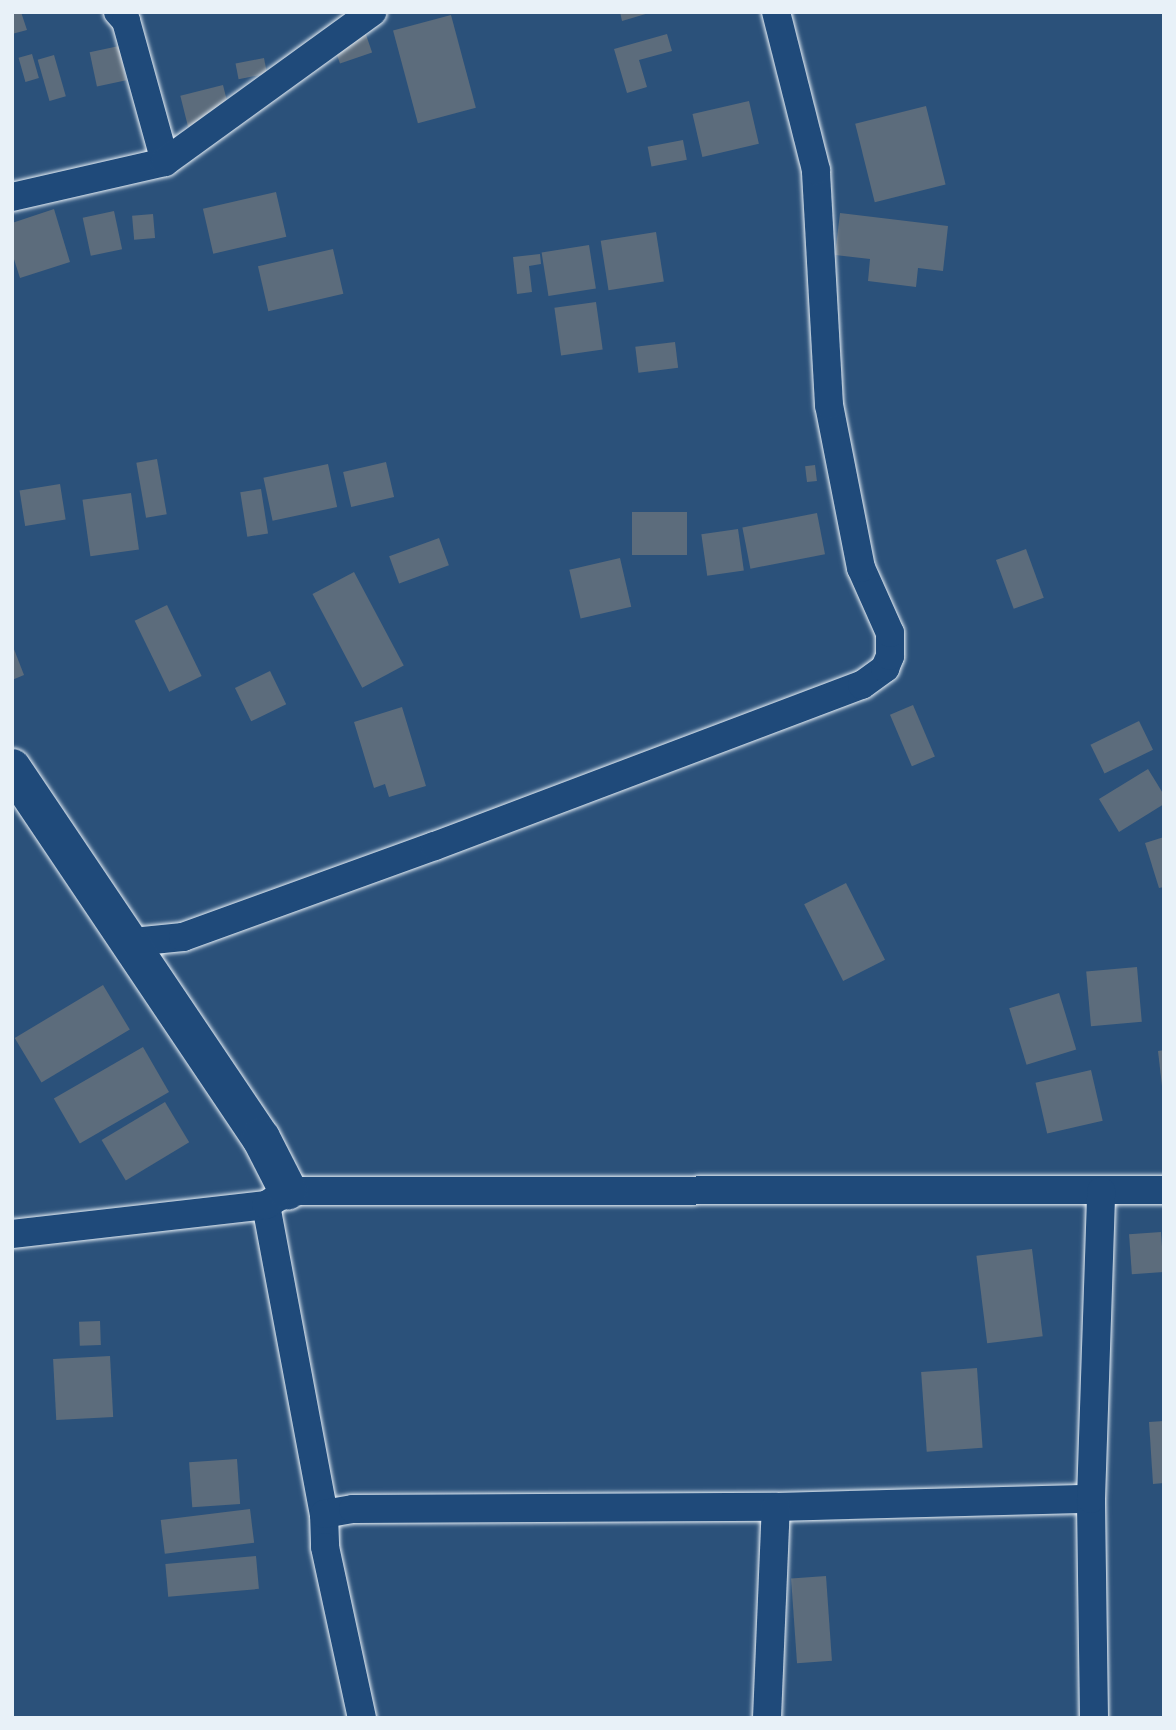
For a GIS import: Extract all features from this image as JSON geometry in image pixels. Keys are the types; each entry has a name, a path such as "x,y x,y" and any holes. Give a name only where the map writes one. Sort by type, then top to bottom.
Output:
{"street":[{"path":"118,12 126,21 165,162"},
{"path":"12,197 165,162 372,12"},
{"path":"133,942 183,937 435,846 862,685 885,668 890,656 890,634 861,568 830,405 816,170 776,12"},
{"path":"12,768 133,942 261,1139 277,1198 324,1514 325,1547 362,1718"},
{"path":"12,1234 277,1198 1164,1190"},
{"path":"1094,1718 1091,1499 1101,1191"},
{"path":"324,1514 353,1509 776,1507 1091,1499"},
{"path":"767,1718 776,1507"}],"building":[{"path":"21,12 27,30 12,34 12,14"},
{"path":"620,12 649,12 649,13 622,21"},
{"path":"451,15 476,108 418,123 393,31"},
{"path":"363,26 372,52 340,64 331,37"},
{"path":"667,34 672,51 639,60 647,87 627,93 614,49"},
{"path":"119,46 126,80 97,86 90,52"},
{"path":"32,54 39,78 25,82 19,58"},
{"path":"54,55 66,96 50,101 38,60"},
{"path":"264,58 267,74 239,79 236,64"},
{"path":"223,85 231,116 188,127 180,96"},
{"path":"749,101 759,144 702,157 692,114"},
{"path":"926,106 946,185 875,202 855,124"},
{"path":"683,140 687,160 651,167 648,147"},
{"path":"276,192 286,237 213,254 203,209"},
{"path":"54,209 70,262 20,278 12,253 12,223"},
{"path":"114,211 122,249 91,256 83,218"},
{"path":"840,213 948,226 943,271 918,268 916,287 868,281 870,259 835,255"},
{"path":"153,214 155,238 134,240 132,216"},
{"path":"656,232 664,281 609,290 601,241"},
{"path":"589,245 596,288 548,296 542,253"},
{"path":"333,249 343,294 268,311 258,266"},
{"path":"540,254 541,264 529,266 532,292 517,294 513,257"},
{"path":"596,302 603,350 561,355 554,308"},
{"path":"675,342 678,368 638,373 635,347"},
{"path":"157,459 167,514 146,518 136,463"},
{"path":"386,462 394,497 351,507 343,472"},
{"path":"328,464 337,507 273,521 263,478"},
{"path":"815,465 817,481 807,482 805,466"},
{"path":"60,484 66,520 25,526 20,490"},
{"path":"261,489 268,533 247,537 240,492"},
{"path":"131,493 139,549 90,556 82,500"},
{"path":"632,512 687,512 687,555 632,555"},
{"path":"817,513 825,554 750,569 742,528"},
{"path":"738,529 744,571 707,576 701,534"},
{"path":"439,538 449,565 399,583 389,556"},
{"path":"1026,549 1044,598 1014,609 996,560"},
{"path":"620,558 631,607 581,618 569,570"},
{"path":"354,572 404,666 362,688 313,594"},
{"path":"167,605 202,676 169,692 135,621"},
{"path":"12,644 24,675 12,680"},
{"path":"270,671 286,704 251,721 235,688"},
{"path":"913,705 935,757 912,766 890,715"},
{"path":"402,707 426,786 389,797 385,784 374,788 354,722"},
{"path":"1139,721 1153,750 1104,773 1090,745"},
{"path":"1148,769 1164,795 1164,804 1119,832 1099,799"},
{"path":"1164,837 1164,887 1159,888 1145,843"},
{"path":"846,883 885,960 843,981 804,904"},
{"path":"1137,967 1142,1022 1091,1026 1086,971"},
{"path":"103,985 130,1030 41,1083 15,1038"},
{"path":"1059,993 1076,1049 1027,1065 1009,1008"},
{"path":"143,1047 169,1092 80,1144 54,1098"},
{"path":"1164,1050 1164,1086 1162,1086 1158,1051"},
{"path":"1091,1070 1103,1121 1047,1133 1035,1083"},
{"path":"165,1102 189,1142 126,1180 102,1140"},
{"path":"1161,1232 1164,1272 1132,1274 1129,1234"},
{"path":"1032,1249 1043,1336 987,1343 976,1256"},
{"path":"100,1321 101,1345 80,1346 79,1322"},
{"path":"110,1356 113,1417 56,1420 53,1359"},
{"path":"977,1368 983,1448 927,1452 921,1372"},
{"path":"1164,1421 1164,1483 1153,1484 1149,1422"},
{"path":"237,1459 240,1504 192,1507 189,1462"},
{"path":"250,1509 254,1543 165,1554 161,1520"},
{"path":"256,1556 259,1589 168,1597 165,1564"},
{"path":"826,1576 832,1661 797,1663 791,1578"}]}
